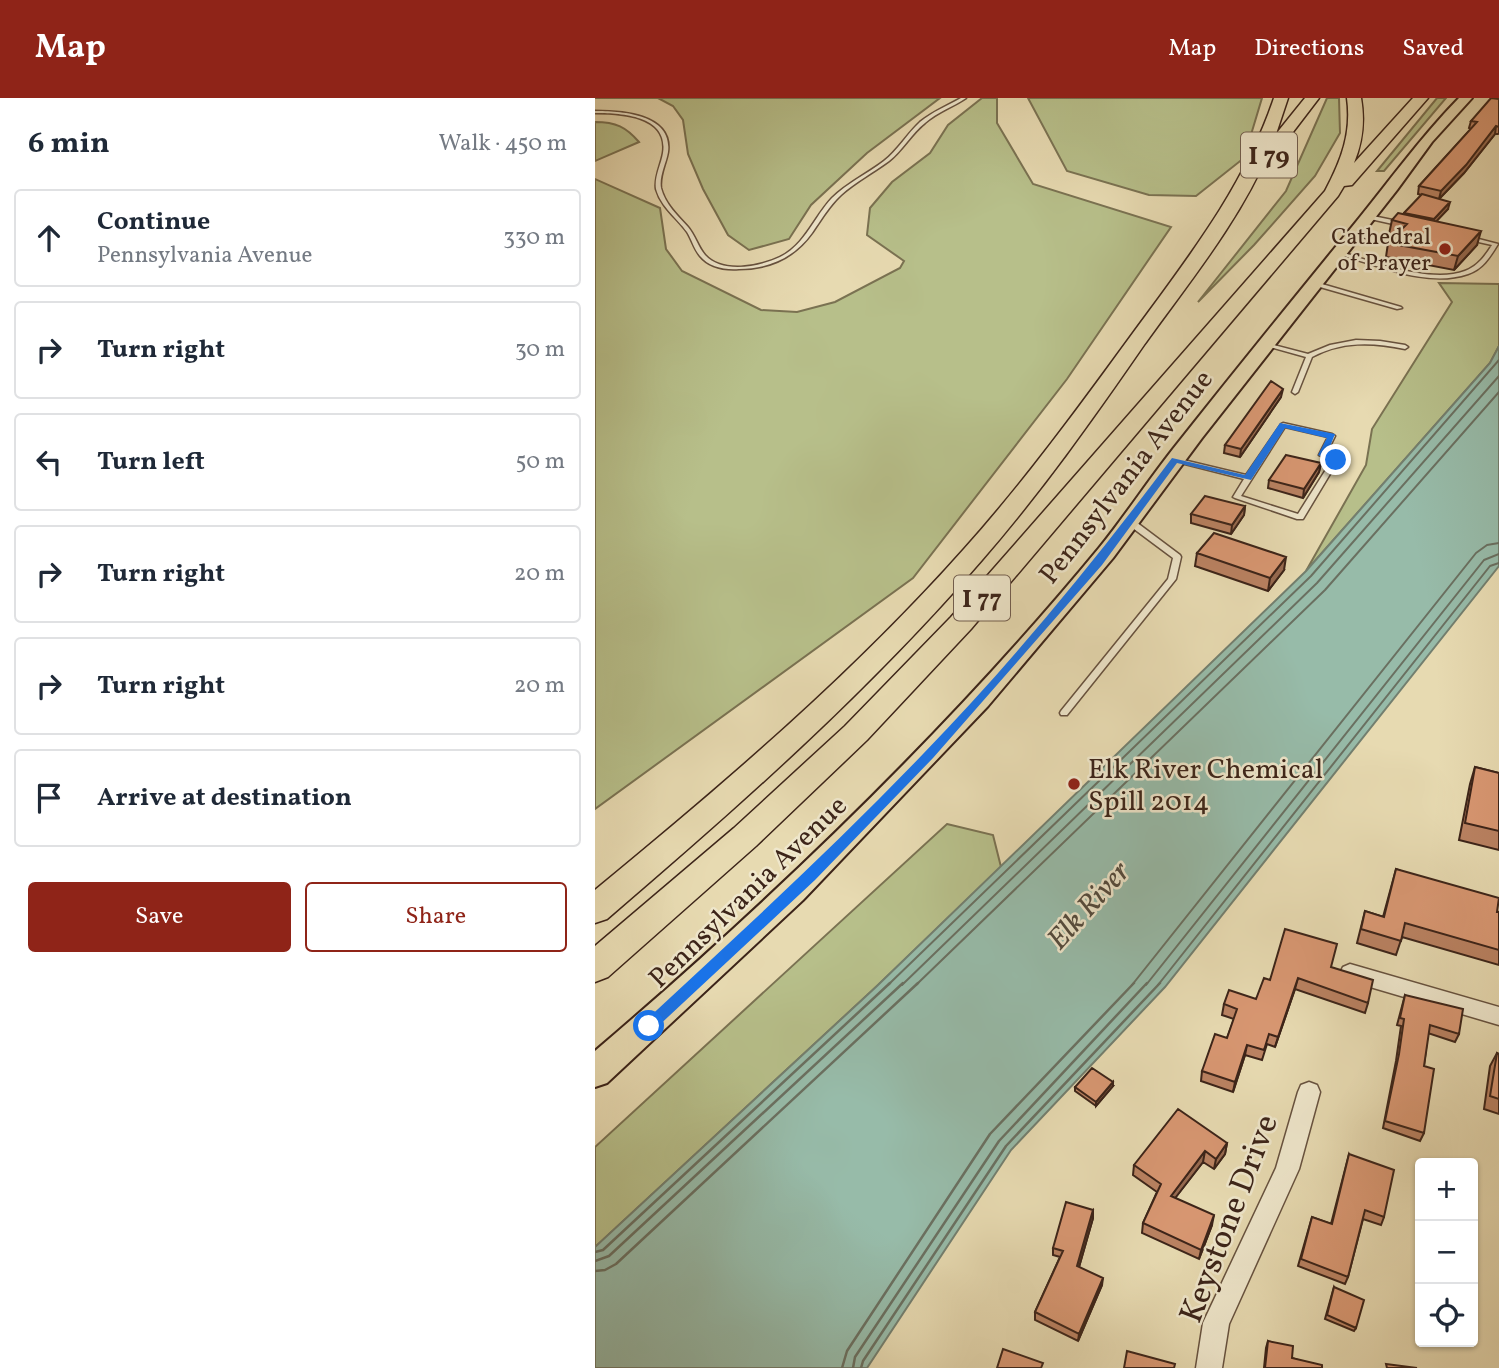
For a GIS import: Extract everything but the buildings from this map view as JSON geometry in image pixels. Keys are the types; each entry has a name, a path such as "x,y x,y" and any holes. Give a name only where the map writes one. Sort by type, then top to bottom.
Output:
{"highway":[{"name":"I 77","path":"595,909 672,844 856,679 972,555 1042,471 1170,296 1227,212 1269,136 1281,98"},
{"name":"I 79","path":"1227,212 1312,98"},
{"name":"I 77","path":"595,967 745,837 856,733 942,643 1332,193 1352,151 1357,129 1354,98"},
{"name":"I 79","path":"1332,193 1357,172 1421,98"}],"main road":[{"name":"Pennsylvania Avenue","path":"595,1072 810,876 929,755 1098,563 1175,460 1362,226 1427,139 1466,98"}],"street":[{"path":"1350,973 1499,1016"},
{"name":"Keystone Drive","path":"1209,1368 1216,1323 1287,1170 1310,1092"}],"lane":[{"path":"595,112 618,112 649,119 662,133 666,143 658,180 660,192 670,210 693,236 703,256 731,268 743,268 774,262 796,250 838,194 893,156 924,121 964,98"},
{"path":"1362,226 1406,225"},
{"path":"1362,226 1390,242"},
{"path":"1339,253 1443,278 1467,274 1485,262 1495,244 1457,236"},
{"path":"1315,284 1399,308"},
{"path":"1295,392 1309,356 1325,346 1372,340 1405,346"},
{"path":"1266,345 1309,356"},
{"path":"1283,425 1332,436 1322,455 1336,460 1300,517 1237,496 1248,478 1283,425"},
{"path":"1175,460 1248,478"},
{"path":"1064,713 1172,579 1177,557 1129,521"}],"green space":[{"path":"658,98 940,98 867,153 811,205 789,239 749,250 728,235 688,154 683,120 673,106"},
{"path":"982,98 997,98 997,123 1033,184 1171,227 1067,379 913,578 595,809 595,179 660,208 666,249 682,271 761,310 797,312 835,302 900,268 904,261 867,235 870,208 892,182 930,153 948,125"},
{"path":"1028,98 1262,98 1244,158 1196,196 1149,195 1067,171"},
{"path":"1327,98 1339,98 1340,133 1315,176 1254,245 1198,302 1286,191"},
{"path":"1437,98 1446,98 1384,171 1377,171"},
{"path":"595,122 620,126 639,142 595,161"},
{"path":"1439,283 1499,284 1499,346 1490,363 1306,571 1366,465 1372,429 1452,302"},
{"path":"947,824 993,835 1001,867 877,986 595,1247 595,1147"}],"water":[{"name":"Elk River","path":"1499,346 1499,566 1165,987 1011,1150 867,1368 595,1368 595,1247 877,986 1306,571 1490,363"}],"place":[{"name":"Cathedral of Prayer","path":"1445,249"},
{"name":"Elk River Chemical Spill 2014","path":"1074,784"}],"route":[{"path":"649,1026 810,876 929,755 1098,563 1175,460 1248,478 1283,425 1332,436 1322,455 1336,460"}]}
